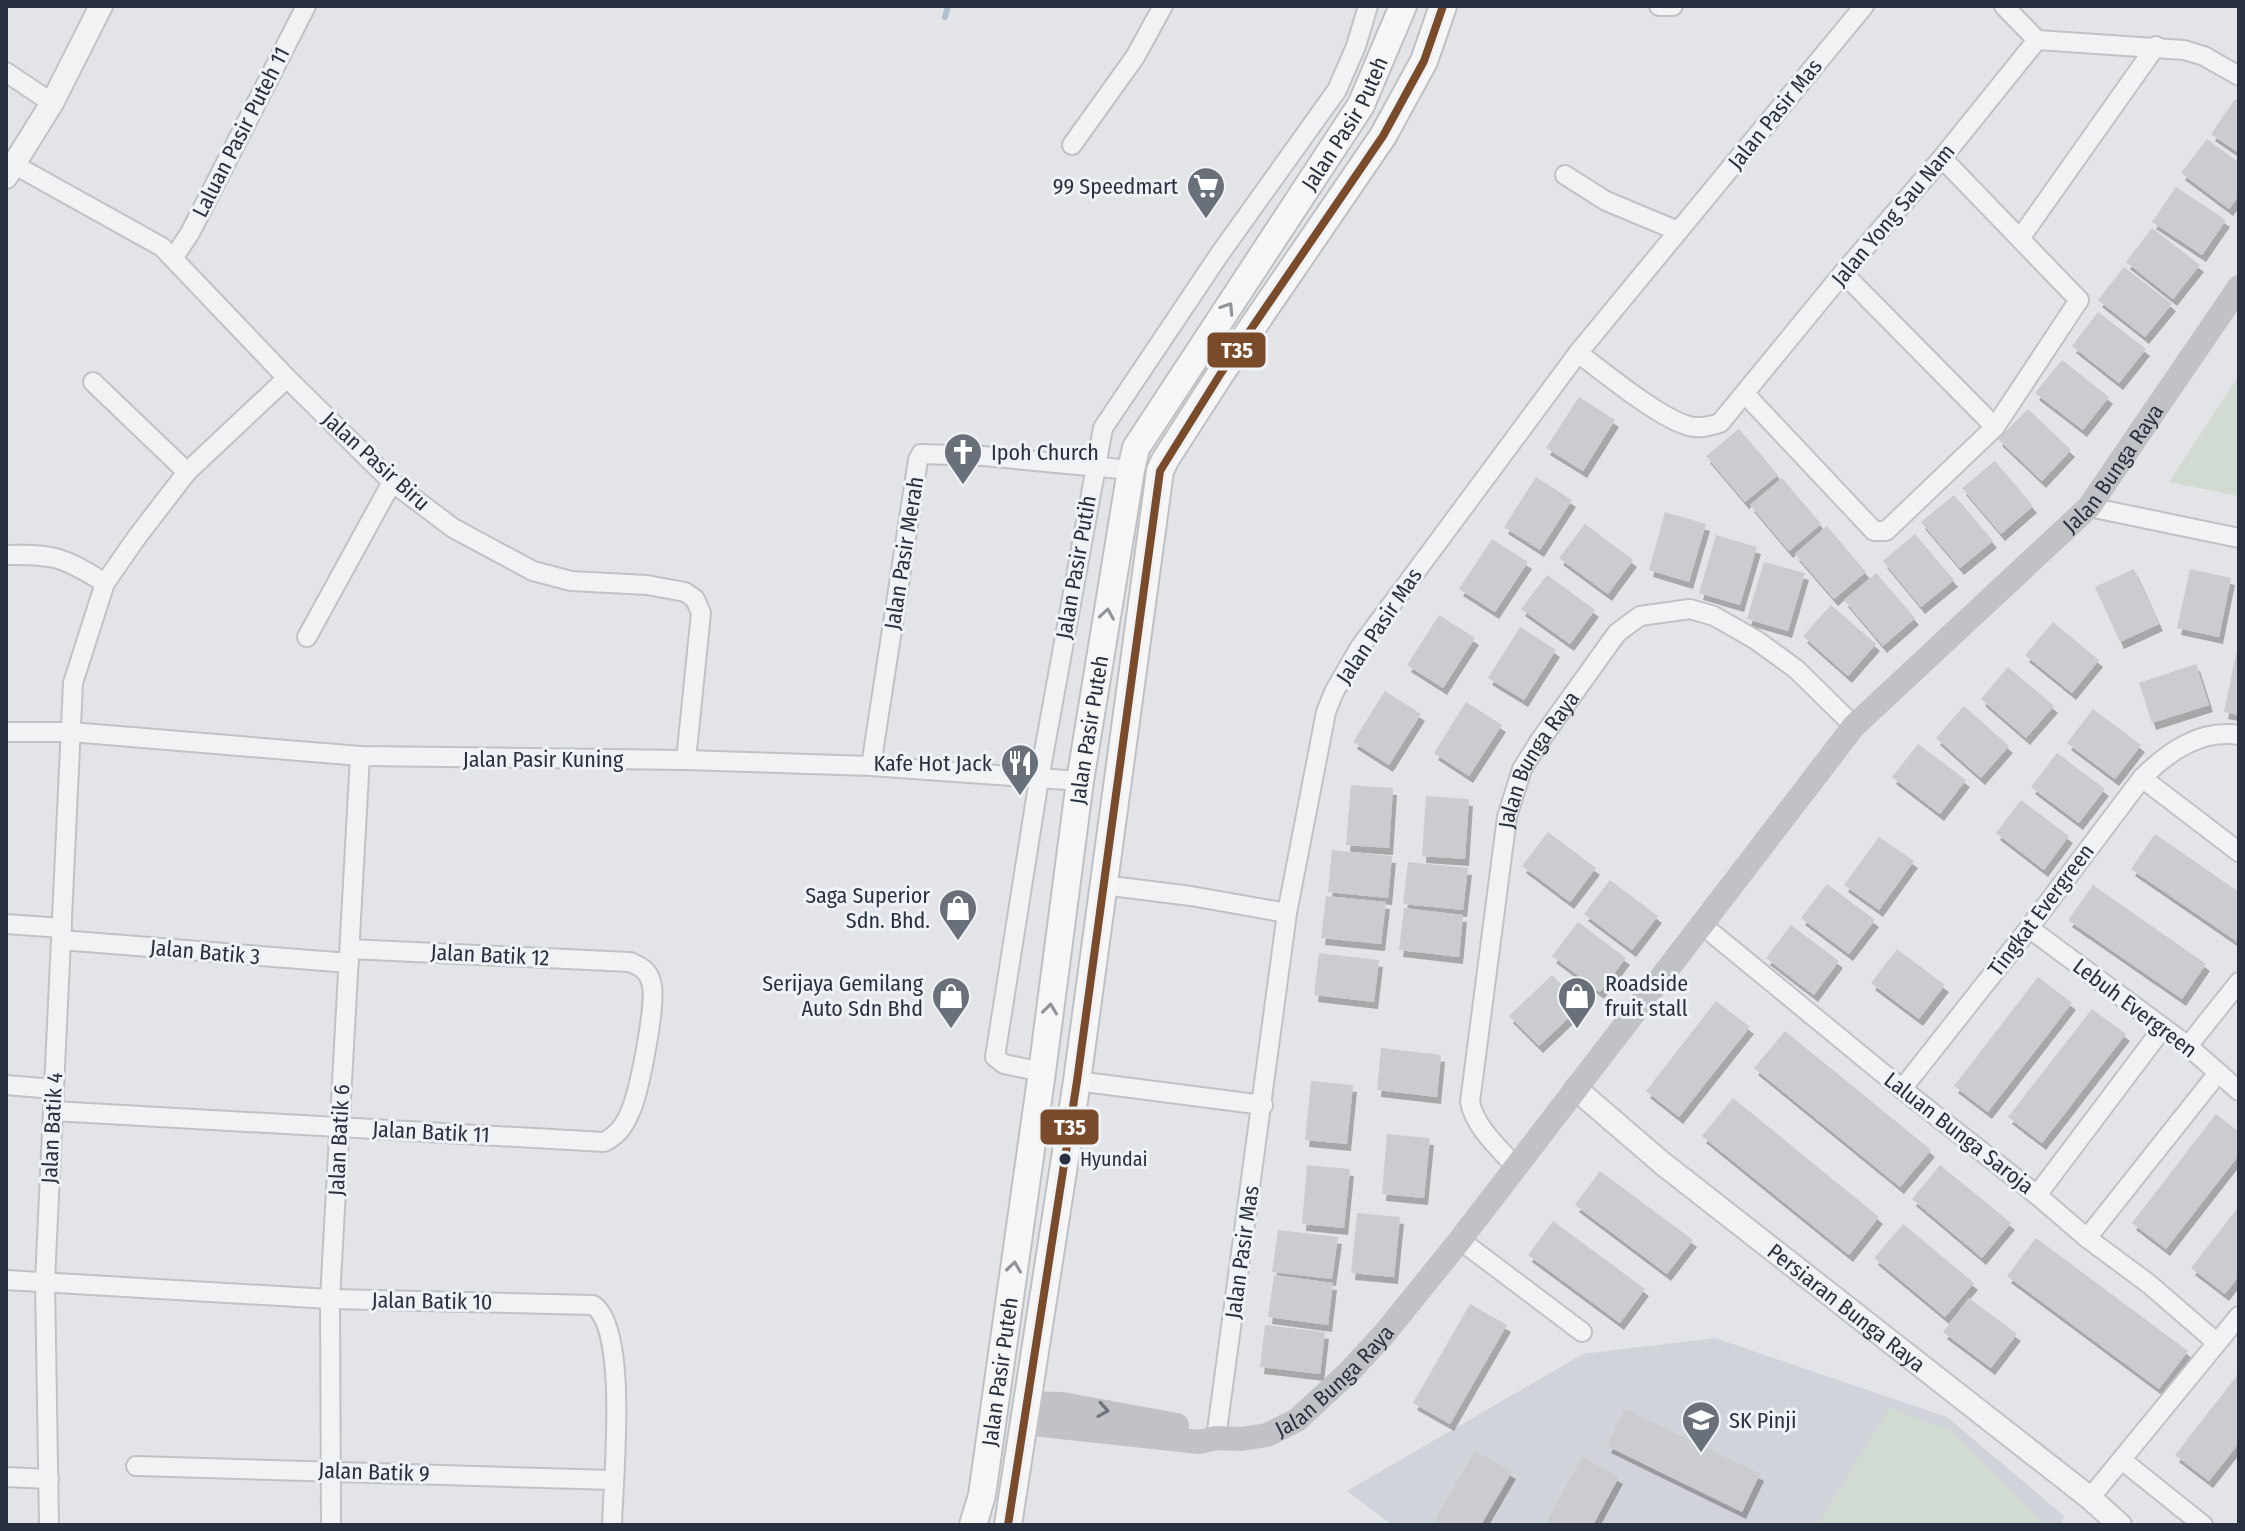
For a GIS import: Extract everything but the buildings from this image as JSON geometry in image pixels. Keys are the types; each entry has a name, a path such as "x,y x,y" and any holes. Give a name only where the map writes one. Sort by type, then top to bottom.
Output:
{"main road":[{"name":"Jalan Pasir Puteh","path":"1008,1524 1014,1410 1042,1072 1080,781 1136,448 1361,105 1403,6"},
{"name":"Jalan Pasir Puteh","path":"973,1525 1014,1410 1077,1081 1160,471 1221,373 1383,136 1424,61 1443,6"},
{"name":"Jalan Bunga Raya","path":"1014,1410 1176,1441 1199,1442 1267,1435 1297,1420 1349,1372 1385,1333 1460,1240 1854,726 2089,507 2239,287"},
{"path":"1131,470 1148,464 1199,383 1221,373"}],"street":[{"path":"10,171 52,103 101,6"},
{"name":"Laluan Pasir Puteh 11","path":"174,257 190,233 306,6"},
{"path":"1072,145 1135,57 1163,6"},
{"name":"Jalan Pasir Putih","path":"1042,1072 1004,1064 995,1057 1039,779 1103,428 1219,255 1337,90 1356,46 1368,6"},
{"path":"1659,6 1673,6"},
{"path":"2004,6 2037,40 2156,46 2204,56 2239,76"},
{"name":"Jalan Pasir Mas","path":"1216,1438 1287,913 1326,712 1334,692 1360,647 1578,353 1857,8"},
{"name":"Jalan Yong Sau Nam","path":"1578,353 1668,417 1690,427 1720,423 2037,40"},
{"path":"2021,237 2156,46"},
{"path":"6,72 52,103"},
{"path":"1746,395 1874,531 1879,532 1886,531 1995,427 2079,300 1942,158"},
{"name":"Jalan Pasir Biru","path":"10,171 148,237 174,257 287,378 392,482 453,528 533,571 571,581 647,585 685,592 695,599 701,613 686,760"},
{"path":"1565,175 1606,201 1678,231"},
{"path":"1219,255 1249,275"},
{"path":"1843,273 1995,427"},
{"name":"Jalan Batik 4","path":"49,1525 45,1281 73,683 105,583 187,472 287,378"},
{"path":"93,382 187,472"},
{"name":"Jalan Pasir Merah","path":"871,766 921,454 983,456 1131,470"},
{"path":"307,637 392,482"},
{"path":"2089,507 2239,538"},
{"path":"6,555 40,554 67,560 105,583"},
{"name":"Jalan Bunga Raya","path":"1515,1166 1478,1124 1470,1102 1507,817 1522,769 1617,633 1640,616 1654,613 1690,609 1714,616 1756,640 1796,669 1854,726"},
{"name":"Jalan Pasir Kuning","path":"6,732 71,732 425,759 686,760 871,766 1080,781"},
{"name":"Tingkat Evergreen","path":"1902,1089 2142,778 2160,759 2189,741 2228,733 2239,735"},
{"name":"Jalan Batik 6","path":"331,1525 330,1299 360,756"},
{"path":"2142,778 2239,852"},
{"path":"1103,885 1287,913"},
{"name":"Jalan Batik 3","path":"6,924 61,934 349,956"},
{"name":"Laluan Bunga Saroja","path":"1701,924 2087,1238 2149,1284 2216,1342"},
{"name":"Lebuh Evergreen","path":"2029,928 2188,1046 2239,1091"},
{"name":"Jalan Batik 12","path":"349,956 630,962"},
{"name":"Jalan Batik 11","path":"53,1111 604,1142 617,1135 632,1108 652,1009 653,985 647,971 630,962"},
{"path":"2188,1046 2239,982"},
{"path":"2037,1195 2162,1029"},
{"path":"2087,1238 2218,1073"},
{"path":"1077,1081 1263,1105"},
{"path":"6,1085 54,1089"},
{"name":"Persiaran Bunga Raya","path":"1576,1089 1662,1163 2090,1498 2120,1525"},
{"path":"1460,1240 1582,1332"},
{"name":"Jalan Batik 10","path":"6,1280 330,1299 593,1305 600,1310 611,1332 617,1391 612,1525"},
{"path":"2090,1498 2239,1316"},
{"path":"2123,1461 2203,1525"},
{"name":"Jalan Batik 9","path":"136,1466 613,1480"},
{"path":"6,1477 49,1479"}],"shaded area":[{"path":"2239,375 2239,496 2169,482"},
{"name":"SK Pinji","path":"1715,1338 1947,1417 2064,1516 2060,1525 1392,1525 1347,1491 1583,1354"},
{"path":"1889,1408 1950,1430 2046,1525 1817,1525"}],"waterway":[{"path":"945,17 948,6"}],"transit line":[{"name":"T35","path":"1008,1525 1077,1081 1160,471 1221,373 1383,136 1424,61 1443,6"}],"place":[{"name":"99 Speedmart","path":"1206,220"},
{"name":"Ipoh Church","path":"963,486"},
{"name":"Kafe Hot Jack","path":"1020,797"},
{"name":"Saga Superior Sdn. Bhd.","path":"958,942"},
{"name":"Serijaya Gemilang Auto Sdn Bhd","path":"951,1030"},
{"name":"Roadside fruit stall","path":"1577,1030"},
{"name":"Hyundai","path":"1065,1159"},
{"name":"SK Pinji","path":"1701,1454"}]}
